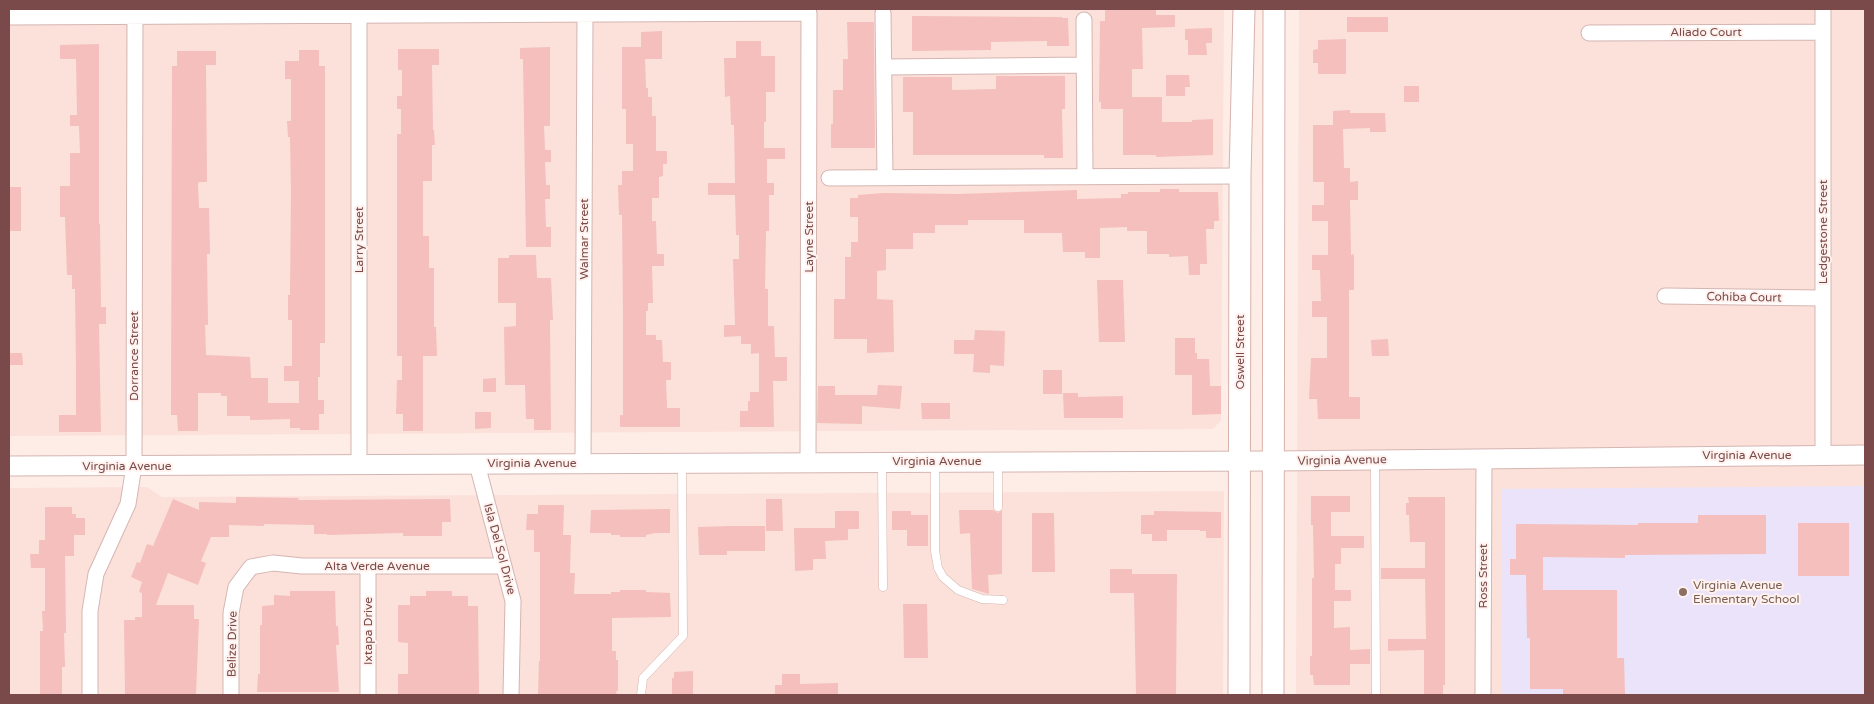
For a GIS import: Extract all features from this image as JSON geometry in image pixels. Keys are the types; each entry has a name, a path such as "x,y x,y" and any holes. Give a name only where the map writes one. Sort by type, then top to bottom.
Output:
{"main road":[{"name":"Oswell Street","path":"1240,695 1240,176 1244,9"},
{"path":"1260,9 1274,100"},
{"path":"1273,695 1274,9"}],"street":[{"name":"Ledgestone Street","path":"1823,9 1823,455"},
{"path":"883,12 885,178"},
{"path":"9,18 135,13 359,15 585,14"},
{"name":"Dorrance Street","path":"90,695 90,611 96,574 128,504 134,466 135,13"},
{"name":"Layne Street","path":"585,14 809,13 808,462"},
{"name":"Walmar Street","path":"583,463 585,14"},
{"name":"Larry Street","path":"359,15 359,464"},
{"path":"1084,20 1085,177"},
{"name":"Aliado Court","path":"1589,33 1823,32"},
{"path":"884,67 1084,65"},
{"path":"829,178 1240,176"},
{"name":"Cohiba Court","path":"1665,296 1823,298"},
{"name":"Virginia Avenue","path":"9,466 1274,461 1865,454"},
{"name":"Ross Street","path":"1483,695 1484,458"},
{"name":"Isla Del Sol Drive","path":"477,464 513,601 511,695"},
{"name":"Alta Verde Avenue","path":"251,567 273,563 302,566 504,566"},
{"name":"Ixtapa Drive","path":"368,566 368,695"},
{"name":"Belize Drive","path":"231,695 231,613 236,587 251,567"}],"lane":[{"path":"1375,459 1376,695"},
{"path":"998,461 998,507"},
{"path":"641,695 643,678 683,636 682,462"},
{"path":"882,462 883,587"},
{"path":"935,462 935,551 938,568 943,577 958,590 982,599 1003,600"}],"shaded area":[{"path":"9,9 1224,9 1221,420 1214,428 1209,429 9,436"},
{"path":"1299,9 1865,9 1865,695 1296,695"},
{"name":"Virginia Avenue Elementary School","path":"1865,486 1865,695 1501,695 1501,489"},
{"path":"147,487 162,497 1224,491 1223,695 9,695 9,488"}],"building":[{"path":"1105,9 1156,9 1156,15 1175,15 1175,27 1142,28 1143,69 1132,69 1132,97 1162,97 1162,122 1192,122 1192,120 1213,119 1213,155 1156,157 1156,155 1123,155 1123,109 1101,109 1101,102 1099,102 1100,21 1105,21"},
{"path":"912,16 1068,18 1069,46 1047,46 1047,41 991,42 991,50 912,51"},
{"path":"1347,17 1388,17 1388,32 1347,32"},
{"path":"847,22 874,22 875,148 831,148 833,90 843,90 843,59 848,59"},
{"path":"1212,28 1212,43 1206,43 1207,55 1188,55 1188,40 1185,40 1185,29"},
{"path":"662,31 662,59 645,59 646,88 648,88 648,97 652,97 652,116 656,116 656,151 667,151 667,164 663,164 663,176 659,177 659,198 652,198 652,221 656,221 657,254 664,254 664,266 652,266 653,303 648,303 648,311 646,311 646,335 656,335 656,340 662,340 663,362 671,362 671,380 666,380 667,408 680,408 680,427 620,427 620,415 623,415 623,319 622,215 619,215 618,185 622,185 622,171 633,171 633,144 626,144 626,109 622,109 622,47 641,47 641,32"},
{"path":"1346,39 1346,74 1318,74 1318,63 1313,63 1313,50 1318,49 1318,40"},
{"path":"736,41 761,41 761,56 775,56 775,92 766,92 764,148 785,148 785,159 767,159 767,183 774,183 774,195 769,195 769,231 766,231 765,289 768,289 768,326 774,326 775,357 787,357 787,381 773,381 774,427 740,427 740,411 748,411 750,392 759,392 759,353 751,354 751,344 741,344 741,336 724,337 724,325 735,325 733,259 739,259 739,235 736,235 735,195 708,195 708,183 735,183 734,125 731,125 730,96 725,97 724,58 736,58"},
{"path":"99,44 101,307 106,307 106,324 99,324 101,432 59,432 59,415 76,415 75,289 72,289 72,275 67,275 65,217 60,217 60,186 70,186 70,153 80,153 79,126 70,126 70,115 77,115 76,59 60,59 60,45"},
{"path":"550,47 550,126 544,126 545,150 551,150 551,162 545,162 546,185 550,185 550,199 545,199 546,227 551,227 551,247 526,247 523,59 520,59 520,48"},
{"path":"398,49 439,49 439,65 432,65 435,145 432,145 432,181 423,181 423,236 429,236 429,268 434,268 434,327 436,327 437,356 423,356 423,431 403,431 403,414 396,414 397,380 402,380 402,356 397,356 397,134 401,134 401,109 397,109 397,96 402,96 402,70 398,70"},
{"path":"299,50 319,50 319,66 325,66 325,343 320,343 320,377 318,377 318,400 324,400 324,414 319,414 319,430 290,428 290,419 250,420 250,416 227,416 227,396 221,396 221,393 198,393 198,431 178,431 177,415 171,415 172,66 177,66 177,51 216,51 216,65 206,65 207,182 199,182 198,184 199,208 209,208 210,254 207,254 208,325 205,325 206,355 250,357 251,378 268,378 268,403 299,403 299,381 284,381 284,366 292,366 292,320 288,320 291,192 290,137 288,137 287,121 291,121 291,79 285,79 285,61 299,61"},
{"path":"1166,75 1189,75 1190,87 1185,87 1185,96 1166,96"},
{"path":"996,76 1065,76 1065,109 1062,109 1063,158 1044,158 1044,155 913,155 913,112 903,112 903,77 952,77 952,90 996,89"},
{"path":"1404,86 1419,86 1419,102 1404,102"},
{"path":"1350,110 1350,113 1385,113 1386,132 1370,132 1370,128 1343,129 1344,168 1350,168 1350,182 1358,181 1358,200 1350,200 1351,255 1354,254 1354,290 1349,290 1349,397 1360,397 1360,419 1318,419 1317,399 1309,399 1311,358 1327,358 1327,317 1312,317 1312,301 1321,301 1320,270 1312,270 1312,255 1328,255 1328,221 1312,221 1312,205 1324,205 1324,182 1313,182 1313,125 1333,125 1333,111"},
{"path":"9,187 21,187 21,231 9,231"},
{"path":"1160,189 1179,189 1179,192 1218,192 1219,221 1214,221 1214,229 1206,229 1207,264 1200,264 1200,275 1189,275 1188,256 1169,257 1169,254 1147,254 1147,231 1127,231 1127,227 1100,228 1100,258 1085,258 1085,252 1063,252 1062,233 1024,233 1024,220 968,220 968,225 935,225 935,233 913,233 913,249 886,249 886,270 877,271 877,299 893,300 894,352 867,353 867,339 834,339 834,299 845,299 845,257 851,257 851,242 858,242 858,217 850,217 850,198 858,198 858,195 884,193 958,194 1077,190 1077,199 1121,198 1121,194 1128,194 1128,192 1160,192"},
{"path":"509,255 536,255 537,278 551,278 553,320 550,320 551,430 534,430 534,419 526,419 525,385 505,385 504,327 516,326 516,303 498,303 498,258 509,258"},
{"path":"1097,280 1123,280 1125,342 1099,342"},
{"path":"975,330 1005,331 1004,366 990,365 990,373 973,372 974,354 954,354 954,340 974,340"},
{"path":"1175,338 1195,338 1197,359 1209,359 1210,386 1221,386 1221,414 1192,415 1192,375 1175,375"},
{"path":"1388,339 1389,356 1372,356 1371,340"},
{"path":"10,353 22,353 23,365 10,365"},
{"path":"1043,370 1062,370 1062,394 1043,394"},
{"path":"496,378 496,392 483,392 483,379"},
{"path":"878,385 902,386 900,409 862,406 862,424 817,423 818,386 835,386 835,395 877,395"},
{"path":"1063,393 1078,393 1078,397 1123,396 1123,418 1064,418"},
{"path":"921,403 950,403 950,419 922,419"},
{"path":"475,412 491,412 491,428 475,429"},
{"path":"1311,496 1350,496 1350,512 1331,512 1331,536 1364,536 1364,548 1341,548 1341,564 1335,564 1335,590 1351,590 1351,601 1334,601 1334,628 1350,627 1350,650 1370,649 1370,664 1350,664 1350,685 1314,685 1313,675 1310,675 1310,656 1312,656 1312,578 1314,578"},
{"path":"236,497 299,498 298,500 450,499 451,522 442,522 442,536 403,536 403,533 327,535 314,534 314,525 229,525 229,537 211,537 201,561 206,563 198,585 168,573 156,605 194,605 194,619 199,619 196,695 125,695 124,620 135,620 135,617 142,617 142,593 139,592 142,582 131,577 137,562 140,563 147,544 153,546 173,499 199,510 199,502 236,503"},
{"path":"1408,497 1445,497 1445,685 1443,685 1443,695 1424,695 1424,650 1388,651 1388,639 1426,639 1425,579 1381,579 1381,568 1425,568 1425,542 1410,542 1409,515 1406,515 1406,503 1409,503"},
{"path":"766,499 782,499 783,531 766,531"},
{"path":"538,505 564,505 563,535 571,535 570,573 575,573 574,594 611,594 611,592 620,592 620,590 646,590 646,592 670,593 671,617 612,618 612,651 616,651 616,660 618,660 617,695 538,695 540,661 540,552 534,552 534,530 526,530 527,514 538,514"},
{"path":"45,507 72,507 72,514 76,514 76,518 85,518 85,535 74,535 74,556 65,556 66,633 64,633 65,667 62,667 62,695 40,695 40,631 43,631 42,611 45,611 45,568 31,568 30,554 39,554 39,540 45,540"},
{"path":"670,509 670,533 655,533 646,535 646,537 620,537 620,535 611,535 611,533 590,533 591,510"},
{"path":"959,510 993,510 998,513 1002,510 1002,574 988,575 989,594 972,589 970,533 960,534"},
{"path":"835,511 859,511 859,529 848,529 848,540 825,541 826,559 813,559 813,570 795,571 794,528 835,528"},
{"path":"892,511 911,511 911,515 928,515 928,546 907,546 907,530 892,530"},
{"path":"1154,511 1221,512 1221,538 1206,538 1206,531 1200,530 1167,530 1167,541 1152,541 1152,534 1141,534 1141,515 1154,515"},
{"path":"1032,513 1054,513 1055,572 1032,572"},
{"path":"1698,515 1766,515 1766,554 1625,555 1625,558 1543,557 1543,590 1617,590 1617,658 1624,658 1625,695 1563,695 1563,689 1530,689 1530,638 1527,638 1526,575 1510,575 1510,559 1516,559 1516,524 1638,525 1638,523 1698,523"},
{"path":"1798,523 1849,523 1849,576 1798,576"},
{"path":"765,526 765,551 727,551 727,555 699,555 698,527"},
{"path":"1110,569 1132,569 1132,574 1177,574 1176,695 1136,695 1134,593 1110,593"},
{"path":"290,591 335,591 336,626 338,626 339,645 336,645 339,692 257,692 258,674 260,674 262,606 274,605 274,595 290,596"},
{"path":"426,591 452,591 452,596 468,596 468,606 478,606 479,694 398,695 398,674 408,674 408,643 398,642 398,605 410,605 410,596 426,596"},
{"path":"903,604 927,604 928,658 904,658"},
{"path":"693,671 693,695 672,695 674,672"},
{"path":"782,674 800,674 800,684 838,683 838,695 775,695 775,685 782,685"}],"place":[{"name":"Virginia Avenue Elementary School","path":"1683,592"}]}
